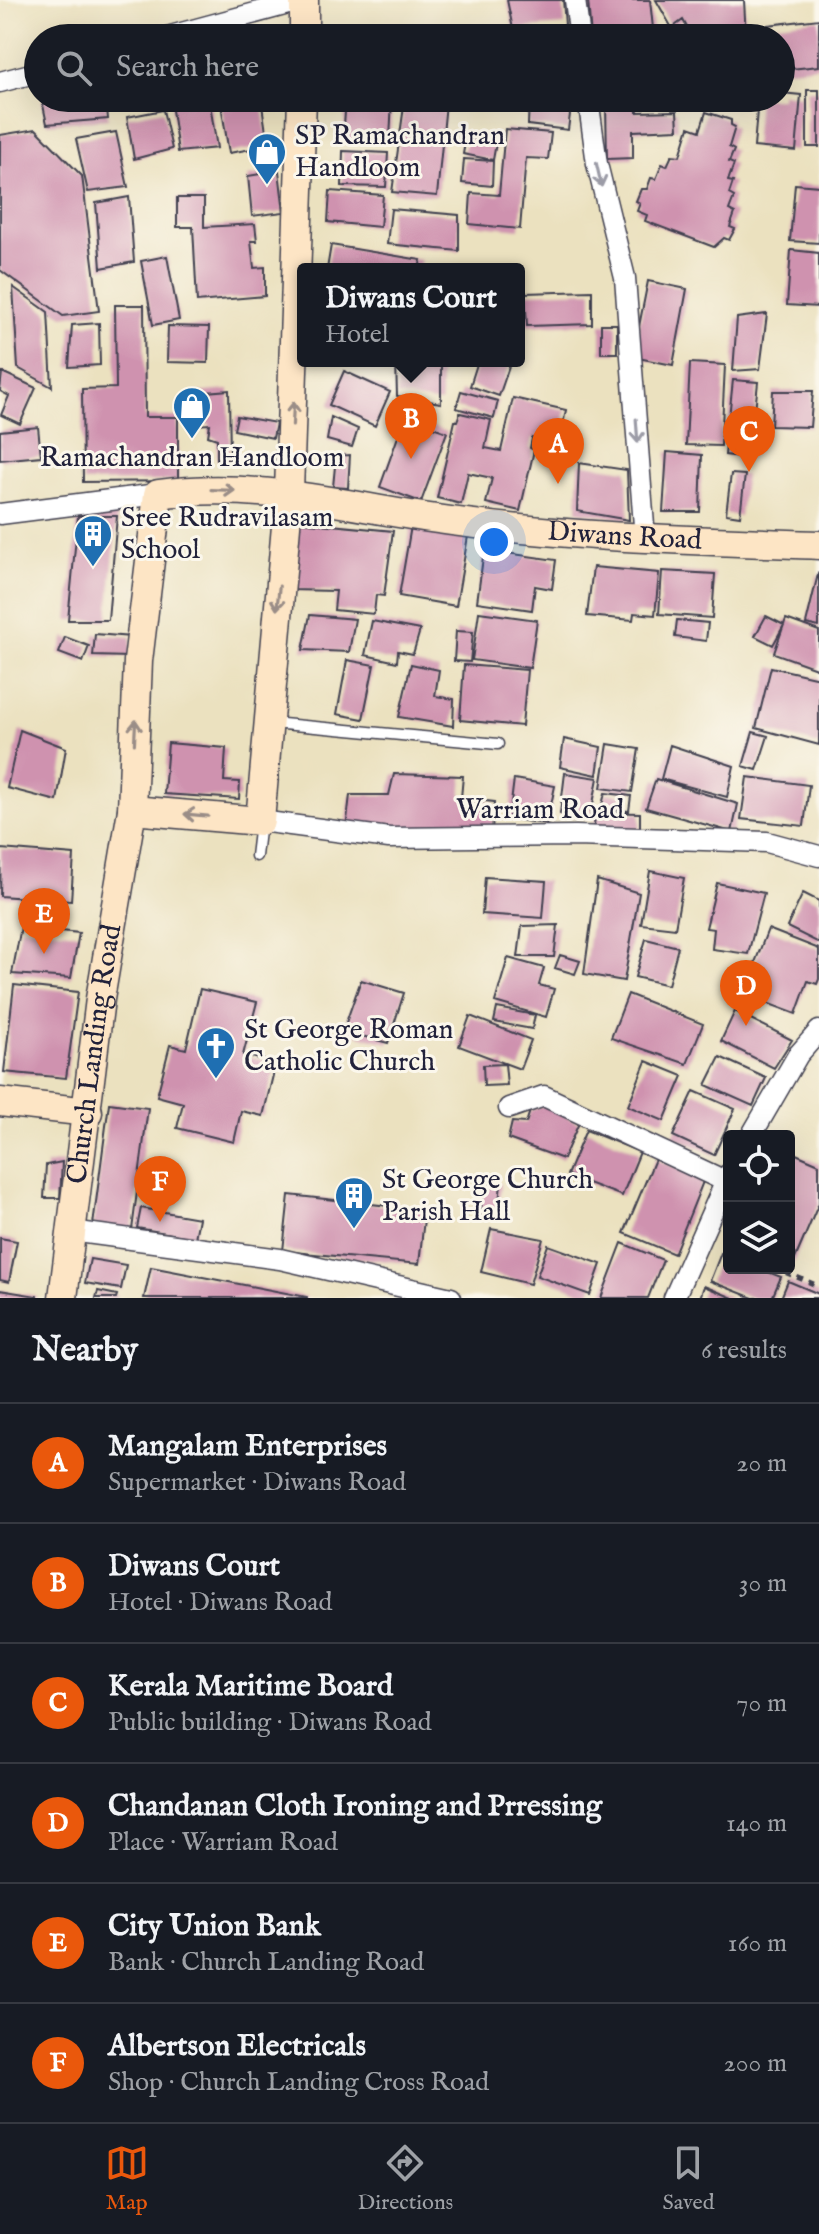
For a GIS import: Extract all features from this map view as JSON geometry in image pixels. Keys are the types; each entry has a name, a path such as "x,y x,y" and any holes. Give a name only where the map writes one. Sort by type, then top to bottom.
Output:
{"street":[{"path":"215,24 304,0 304,24"},
{"path":"575,0 578,24"},
{"path":"0,82 24,76"},
{"path":"132,810 260,821 266,722 289,492 302,112"},
{"path":"590,112 597,164 625,278 645,539"},
{"path":"0,514 197,489 289,492"},
{"name":"Diwans Road","path":"289,492 431,518 645,539 819,545"},
{"name":"Church Landing Road","path":"63,1298 100,999 132,810 138,661 158,494"},
{"name":"Warriam Road","path":"260,821 389,838 576,836 767,842 819,856"},
{"path":"754,1130 798,1055 819,1031"},
{"path":"509,1108 544,1096 723,1176"},
{"path":"0,1102 88,1112"},
{"path":"674,1298 723,1187"},
{"path":"71,1231 280,1259 451,1298"}],"lane":[{"path":"266,722 498,744"},
{"path":"256,856 260,821"}],"path":[{"path":"789,1274 816,1285"}],"building":[{"path":"507,0 563,0 565,24 512,24"},
{"path":"588,0 650,0 653,24 590,24"},
{"path":"656,0 744,0 745,24 685,24 683,20 670,24"},
{"path":"819,19 819,66 795,69 795,24 776,24"},
{"path":"807,90 819,90 819,147 807,147"},
{"path":"795,94 801,95 796,151 754,147 757,112 795,112"},
{"path":"44,112 107,112 108,119 47,124"},
{"path":"163,112 172,149 134,159 127,117"},
{"path":"172,112 211,112 217,148 178,152"},
{"path":"222,112 263,112 268,146 229,153"},
{"path":"345,112 391,112 390,140 343,140"},
{"path":"403,112 445,112 437,196 392,192"},
{"path":"528,112 570,112 568,130 528,125"},
{"path":"606,112 677,112 678,129 633,131 633,158 607,159"},
{"path":"706,112 731,120 731,125 735,127 729,147 734,150 729,162 734,164 728,181 733,182 729,194 734,197 729,210 735,213 730,227 735,229 729,240 724,238 714,247 645,221 647,215 637,211 640,203 636,201 641,189 647,189 651,178 656,179 662,164 667,166 672,155 680,156 689,127 700,131"},
{"path":"36,129 82,176 99,311 63,316 0,270 0,135"},
{"path":"505,129 551,133 548,159 526,158 520,229 469,224 471,193 499,195"},
{"path":"116,132 128,187 88,192 76,139"},
{"path":"466,137 496,143 493,160 463,154"},
{"path":"343,151 388,153 386,187 342,186"},
{"path":"464,159 493,161 492,186 462,183"},
{"path":"279,171 284,212 252,216 248,176"},
{"path":"795,184 819,186 819,243 790,241"},
{"path":"330,191 383,195 380,227 328,222"},
{"path":"129,197 134,262 101,268 96,203"},
{"path":"177,198 204,198 204,227 255,224 257,241 251,241 254,268 265,267 265,296 197,302 193,227 177,227"},
{"path":"391,209 459,215 459,251 387,244"},
{"path":"331,245 421,260 420,263 328,263"},
{"path":"791,250 819,253 819,307 787,305"},
{"path":"167,256 179,320 153,325 141,261"},
{"path":"648,281 687,289 673,365 633,357"},
{"path":"13,287 48,312 52,387 18,368"},
{"path":"592,291 592,324 527,326 525,293"},
{"path":"115,305 144,305 145,417 178,417 178,481 83,482 82,389 116,388"},
{"path":"767,314 760,369 733,371 737,318"},
{"path":"99,323 100,365 69,367 72,325"},
{"path":"601,324 617,324 617,353 601,353"},
{"path":"168,326 209,327 208,363 167,362"},
{"path":"690,363 725,365 721,446 686,445"},
{"path":"396,367 441,367 441,403 397,396"},
{"path":"476,367 509,367 499,396 470,386"},
{"path":"344,371 390,392 375,426 329,405"},
{"path":"2,372 36,388 20,424 1,415 9,396 0,391"},
{"path":"733,380 758,382 750,458 725,455"},
{"path":"229,390 230,459 217,461 217,439 208,436 210,424 195,425 195,393"},
{"path":"461,391 498,401 494,418 456,408"},
{"path":"773,391 813,391 810,427 771,426"},
{"path":"513,398 566,410 559,444 532,438 530,448 534,450 520,511 486,503 492,478 468,473 461,504 437,498 455,421 460,413 491,420 485,448 501,451"},
{"path":"237,416 276,423 273,438 234,430"},
{"path":"331,417 358,429 352,447 327,440"},
{"path":"405,417 447,432 421,502 380,487"},
{"path":"38,427 41,456 0,460 0,431"},
{"path":"667,452 702,455 700,512 663,512"},
{"path":"350,455 348,488 333,487 336,456"},
{"path":"579,463 627,470 629,520 577,511"},
{"path":"731,474 745,475 740,516 726,514"},
{"name":"Sree Rudravilasam School","path":"78,516 117,516 108,620 68,620"},
{"path":"299,522 393,531 384,596 376,595 374,614 334,610 336,591 291,590"},
{"path":"411,526 468,536 456,606 399,596"},
{"path":"484,550 556,560 552,589 535,586 532,610 477,602"},
{"path":"593,567 659,573 655,615 634,613 633,620 587,616"},
{"path":"662,571 715,574 712,618 659,614"},
{"path":"819,575 819,627 806,624"},
{"path":"479,612 537,620 530,668 472,660"},
{"path":"310,615 355,619 349,652 303,650"},
{"path":"766,616 784,625 773,645 755,636"},
{"path":"786,619 819,631 819,669 774,653"},
{"path":"677,620 708,623 706,641 675,637"},
{"path":"372,621 420,630 413,654 398,651 397,662 365,655"},
{"path":"456,631 473,632 470,662 454,661"},
{"path":"95,634 131,637 130,657 93,656"},
{"path":"65,637 89,646 83,662 59,653"},
{"path":"347,660 374,665 363,719 337,714"},
{"path":"411,664 439,670 435,696 454,699 453,726 399,717"},
{"path":"464,665 527,670 522,726 460,720"},
{"path":"771,667 819,678 819,745 756,728"},
{"path":"20,730 66,748 57,801 7,788"},
{"path":"753,732 768,736 757,770 743,766"},
{"path":"564,739 601,747 597,775 560,767"},
{"path":"168,743 226,748 224,781 240,782 239,799 164,794"},
{"path":"608,744 639,749 632,792 601,788"},
{"path":"670,745 734,766 727,797 661,779"},
{"path":"565,773 598,778 590,819 560,814"},
{"path":"394,774 463,776 461,798 494,802 492,831 346,829 350,795 389,795"},
{"path":"747,777 809,785 804,826 741,819"},
{"path":"514,779 555,786 547,824 509,819"},
{"path":"656,779 738,804 732,832 646,808"},
{"path":"605,793 631,796 629,811 601,809"},
{"path":"595,812 640,813 640,829 594,828"},
{"path":"1,849 74,855 71,901 0,896"},
{"path":"650,871 684,878 675,928 641,924"},
{"path":"485,877 546,881 543,918 482,914"},
{"path":"597,880 639,893 624,981 584,974"},
{"path":"717,883 764,893 748,954 712,949 714,929 706,928"},
{"path":"803,893 819,901 819,943 787,927"},
{"path":"558,925 554,957 518,957 522,926"},
{"path":"21,927 79,933 71,978 12,974"},
{"path":"768,929 819,949 819,979 817,984 808,981 796,1014 743,994"},
{"path":"646,939 678,947 668,985 635,977"},
{"path":"560,955 580,961 575,974 555,968"},
{"path":"508,958 544,968 539,985 554,989 546,1017 495,1002"},
{"path":"361,980 404,993 388,1043 343,1031"},
{"path":"14,985 78,992 66,1078 4,1072"},
{"name":"St George Roman Catholic Church","path":"200,989 257,1002 243,1055 276,1063 263,1116 241,1111 234,1142 177,1128 183,1103 157,1096 170,1045 186,1049"},
{"path":"628,994 703,1024 687,1064 611,1038"},
{"path":"497,1008 535,1015 532,1029 494,1022"},
{"path":"735,1011 792,1040 774,1068 721,1041"},
{"path":"470,1016 531,1040 520,1069 459,1046"},
{"path":"720,1057 766,1078 753,1106 706,1085"},
{"path":"646,1061 683,1076 664,1121 628,1106"},
{"path":"505,1064 507,1085 484,1086 483,1065"},
{"path":"694,1091 735,1109 714,1155 673,1136"},
{"path":"109,1103 148,1108 132,1230 93,1225"},
{"path":"546,1105 579,1123 563,1159 508,1139 512,1122 526,1123 530,1111"},
{"path":"586,1130 640,1152 622,1196 567,1175"},
{"path":"795,1154 819,1164 819,1203 795,1259"},
{"path":"655,1159 704,1179 674,1254 624,1233"},
{"path":"62,1162 60,1198 44,1198 46,1165"},
{"path":"484,1182 501,1184 497,1220 480,1218"},
{"name":"St George Church Parish Hall","path":"289,1195 425,1210 419,1264 283,1251"},
{"path":"141,1208 199,1218 195,1238 137,1228"},
{"path":"491,1229 543,1239 530,1284 481,1272"},
{"path":"0,1238 17,1241 9,1282 0,1280"},
{"path":"622,1243 663,1260 648,1298 601,1298"},
{"path":"548,1245 601,1264 590,1295 537,1276"},
{"path":"721,1253 723,1274 773,1274 781,1277 772,1298 753,1298 710,1281"},
{"path":"90,1259 126,1265 121,1289 85,1283"},
{"path":"151,1267 307,1297 307,1298 144,1298"},
{"path":"788,1281 819,1294 819,1298 781,1298"},
{"path":"704,1286 733,1298 700,1298"},
{"path":"0,1290 37,1296 37,1298 0,1298"},
{"path":"98,1291 117,1295 116,1298 96,1298"}],"place":[{"name":"SP Ramachandran Handloom","path":"267,186"},
{"name":"Ramachandran Handloom","path":"192,440"},
{"name":"Diwans Court","path":"411,459"},
{"name":"Kerala Maritime Board","path":"749,472"},
{"name":"Mangalam Enterprises","path":"558,484"},
{"name":"Sree Rudravilasam School","path":"93,568"},
{"name":"City Union Bank","path":"44,954"},
{"name":"Chandanan Cloth Ironing and Prressing","path":"746,1026"},
{"name":"St George Roman Catholic Church","path":"216,1080"},
{"name":"Albertson Electricals","path":"160,1222"},
{"name":"St George Church Parish Hall","path":"354,1230"}]}
